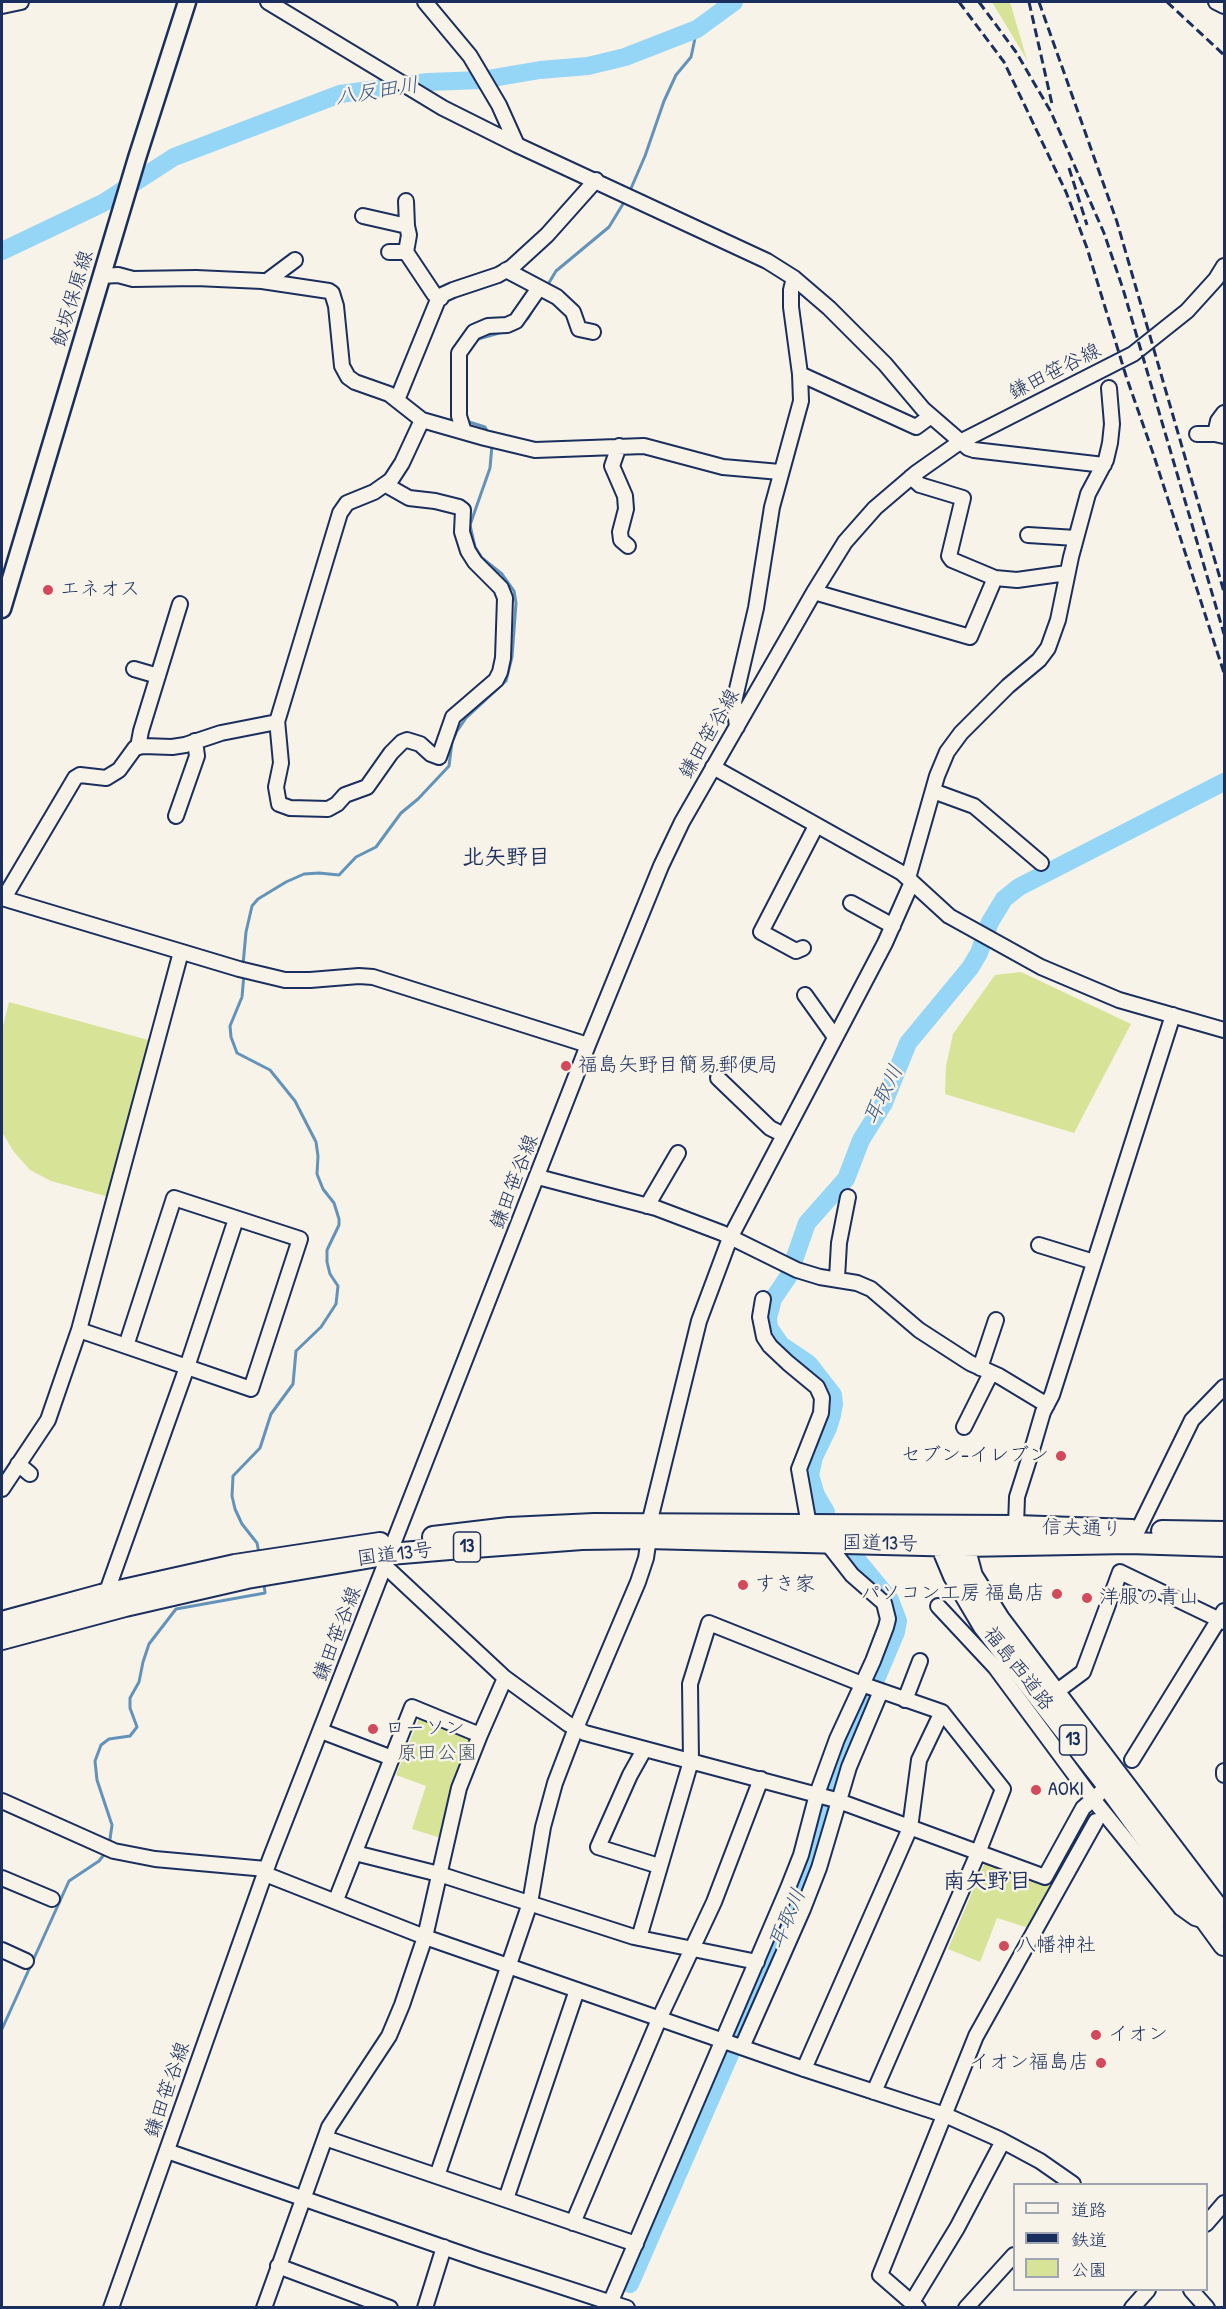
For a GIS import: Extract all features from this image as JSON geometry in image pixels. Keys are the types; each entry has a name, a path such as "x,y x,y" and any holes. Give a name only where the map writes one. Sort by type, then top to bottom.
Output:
{"highway":[{"name":"国道13号","path":"2,1639 125,1606 247,1578 390,1554 571,1540 649,1531 809,1525 940,1535"},
{"name":"信夫通り","path":"940,1535 959,1526 1224,1532"},
{"name":"福島西道路","path":"959,1526 972,1576 999,1618 1056,1692 1216,1919 1224,1945"},
{"name":"国道13号","path":"649,1531 827,1543 940,1535"},
{"name":"信夫通り","path":"940,1535 963,1546 1129,1543 1224,1546"},
{"name":"福島西道路","path":"940,1535 954,1576 1002,1663 1108,1786 1216,1919"},
{"name":"国道13号","path":"2,1622 106,1594 236,1565 351,1546 390,1554"}],"main road":[{"name":"飯坂保原線","path":"2,609 137,158 187,2"}],"street":[{"path":"2,6 21,2"},
{"path":"268,2 443,108 767,261 794,278 829,308 885,363 931,416 960,442 974,450 1104,465"},
{"path":"425,2 470,56 499,105 518,145"},
{"path":"1216,2 1224,6"},
{"path":"397,400 441,298 453,290 498,275 506,270 547,235 596,180"},
{"path":"406,201 409,235 406,252 434,294 441,298"},
{"path":"363,216 407,226"},
{"path":"389,252 406,252"},
{"path":"267,281 295,260"},
{"name":"鎌田笹谷線","path":"111,2307 266,1872 588,1045 672,842 814,592 845,542 860,524 911,477 960,442 1133,354 1187,311 1216,279 1224,266"},
{"path":"506,270 557,297 573,312 579,329 593,332"},
{"path":"102,276 118,275 133,279 196,278 267,281 314,287 332,293 336,306 344,371 355,382 381,391 397,400 422,420 535,450 619,446 651,447 723,466 780,472"},
{"path":"737,727 734,702 756,608 772,507 801,401 800,374 791,307 794,278"},
{"path":"464,432 459,416 457,362 463,345 474,332 488,326 507,325 516,321 543,290"},
{"path":"800,374 916,427 931,416"},
{"path":"437,2176 530,1903 546,1813 576,1728 646,1558 649,1531 699,1321 730,1238 893,926 910,880 933,790 947,752 961,733 1008,686 1039,660 1048,648 1058,620 1067,573 1088,494 1104,465 1110,443 1112,424 1109,388"},
{"path":"1197,434 1220,435 1218,421 1224,413"},
{"path":"386,485 409,498 435,501 463,510 462,532 468,551 475,562 501,588 504,598 503,658 500,672 496,680 453,717 448,725 442,753 438,757 420,744 407,740 391,753 367,787 345,795 337,804 328,809 290,808 279,804 276,787 281,763 278,720 340,513 347,503 386,485 402,463 422,420"},
{"path":"619,446 612,466 626,496 626,509 620,532 621,540 628,546"},
{"path":"911,477 920,485 963,498 949,556 952,560 995,578 1017,580 1067,573"},
{"path":"1028,535 1076,538"},
{"path":"814,592 970,637 995,578"},
{"path":"138,747 180,604"},
{"path":"134,669 158,676"},
{"path":"278,720 172,747 138,747 130,753 119,770 106,778 80,775 75,778 3,898 181,952 285,980 373,977 588,1045"},
{"path":"176,816 196,756 195,741"},
{"path":"713,767 902,873 949,916 996,944 1041,967 1119,1000 1224,1030"},
{"path":"933,790 974,806 1041,863"},
{"path":"803,948 796,951 761,932 816,826"},
{"path":"851,903 893,926"},
{"path":"2,1489 48,1420 79,1330 181,952"},
{"path":"805,995 835,1036"},
{"path":"1016,1526 1017,1497 1052,1395 1173,1015"},
{"path":"718,1078 770,1128 784,1135"},
{"path":"647,1206 678,1153"},
{"path":"538,1177 647,1206 730,1238 790,1267 871,1289 919,1330 1047,1405"},
{"path":"837,1278 839,1243 848,1197"},
{"path":"79,1330 252,1389 300,1239 174,1198 126,1346"},
{"path":"106,1594 187,1367 236,1219"},
{"path":"1039,1245 1094,1262"},
{"path":"763,1299 760,1317 764,1337 788,1364 817,1387 822,1398 821,1413 799,1469 809,1525"},
{"path":"964,1427 986,1370 996,1320"},
{"path":"1138,1530 1192,1420 1224,1387"},
{"path":"18,1464 30,1474"},
{"path":"610,2305 636,2244 733,2044 803,1909 819,1868 837,1800 872,1688 886,1627 887,1610 879,1596 847,1569 827,1543"},
{"path":"390,1554 505,1678 576,1728 644,1750 837,1800 1045,1877 1083,1808 1108,1786"},
{"path":"1056,1692 1083,1672 1123,1566 1223,1617 1132,1760"},
{"path":"938,1606 1002,1663 1092,1798 1181,1908 1195,1918 1216,1919"},
{"path":"639,1938 691,1761 690,1684 709,1623 872,1688 942,1712 1003,1789 978,1853 874,2092"},
{"path":"905,1700 920,1661"},
{"path":"264,2307 325,2138 335,2117 372,2065 389,2036 425,1937 459,1788 505,1678"},
{"path":"733,2044 758,1962 801,1854 837,1739 872,1688"},
{"path":"336,1900 412,1707 480,1735"},
{"path":"804,2069 910,1828 919,1760 942,1712"},
{"path":"321,1731 392,1758"},
{"path":"644,1750 630,1775 598,1847 659,1866"},
{"path":"573,2223 660,2017 714,1902 761,1779"},
{"path":"2,1801 108,1849 146,1858 266,1872 336,1900 378,1920 425,1937 804,2069 945,2115 1003,2141 1040,2161 1072,2183"},
{"path":"1003,2141 915,2305 880,2275 975,2036 1096,1821"},
{"path":"355,1853 439,1874 639,1938 758,1962"},
{"path":"2,1878 52,1899"},
{"path":"2,1950 26,1961"},
{"path":"506,2199 578,1990"},
{"path":"325,2138 636,2244"},
{"path":"167,2151 610,2305 627,2307"},
{"path":"1208,2222 1224,2204"},
{"path":"425,2307 444,2247"},
{"path":"966,2307 1013,2256"},
{"path":"278,2266 390,2307"},
{"path":"1132,2307 1146,2291"},
{"path":"1193,2291 1207,2307"}],"green space":[{"path":"992,2 1010,2 1027,60"},
{"path":"1021,972 1131,1024 1074,1133 945,1094 946,1066 953,1034 995,975"},
{"path":"9,1002 152,1041 109,1197 51,1181 30,1170 14,1152 2,1132 2,1030"},
{"name":"原田公園","path":"421,1714 477,1737 444,1839 412,1829 426,1786 396,1775"},
{"path":"985,1862 1054,1887 1032,1929 997,1918 980,1962 948,1949"}],"waterway":[{"name":"八反田川","path":"2,251 103,203 174,157 340,94 428,82 481,80 540,70 588,66 625,57 697,29 734,2"},
{"path":"629,193 664,101 676,75 691,57 697,29"},
{"path":"547,286 556,271 609,227 626,199"},
{"path":"522,323 528,318 537,302"},
{"path":"475,340 506,331"},
{"path":"466,418 469,422 485,427 490,436"},
{"path":"243,965 246,932 252,906 258,899 304,874 339,875 356,857 376,847 401,813 418,799 449,766 452,742 466,718 506,681 512,657 516,603 514,591 502,574 482,558 475,547 470,525 490,468 492,445"},
{"name":"耳取川","path":"826,1512 816,1495 810,1475 814,1457 832,1415 833,1395 809,1364 781,1345 769,1328 768,1318 773,1299 788,1277 807,1223 846,1179 861,1140 884,1103 908,1043 970,968 979,953 990,922 1004,899 1019,887 1224,782"},
{"path":"244,974 242,997 230,1026 237,1053 270,1070 295,1101 316,1142 317,1174 323,1189 334,1203 339,1219 339,1225 327,1250 330,1274 338,1286 336,1304 321,1327 296,1351 293,1384 271,1414 260,1448 233,1476 232,1496 235,1509 242,1524 257,1543 259,1553"},
{"name":"耳取川","path":"630,2284 803,1887 840,1765 896,1632 898,1621 890,1600 854,1556"},
{"path":"109,1846 112,1825 97,1780 95,1761 101,1745 109,1739 130,1736 137,1727 130,1708 130,1698 139,1682 149,1644 176,1609 265,1593 264,1584"},
{"path":"2,2029 69,1881 99,1861 107,1851"}],"tunnel":[{"path":"1097,1819 1132,1760"}],"railway":[{"path":"959,2 1004,62 1066,192 1087,248 1126,376 1224,673"},
{"path":"979,2 1016,52 1051,112 1104,233 1123,289 1224,634"},
{"path":"1029,2 1052,104"},
{"path":"1039,2 1117,222 1224,592"},
{"path":"1167,2 1224,55"},
{"path":"1069,168 1087,225"}],"place":[{"name":"エネオス","path":"48,590"},
{"name":"福島矢野目簡易郵便局","path":"566,1066"},
{"name":"セブン-イレブン","path":"1061,1456"},
{"name":"すき家","path":"743,1585"},
{"name":"パソコン工房 福島店","path":"1057,1594"},
{"name":"洋服の青山","path":"1087,1598"},
{"name":"ローソン","path":"373,1729"},
{"name":"AOKI","path":"1036,1790"},
{"name":"八幡神社","path":"1004,1946"},
{"name":"イオン","path":"1096,2035"},
{"name":"イオン福島店","path":"1101,2063"}],"district":[{"name":"北矢野目","path":"506,858"},
{"name":"南矢野目","path":"987,1882"}]}
